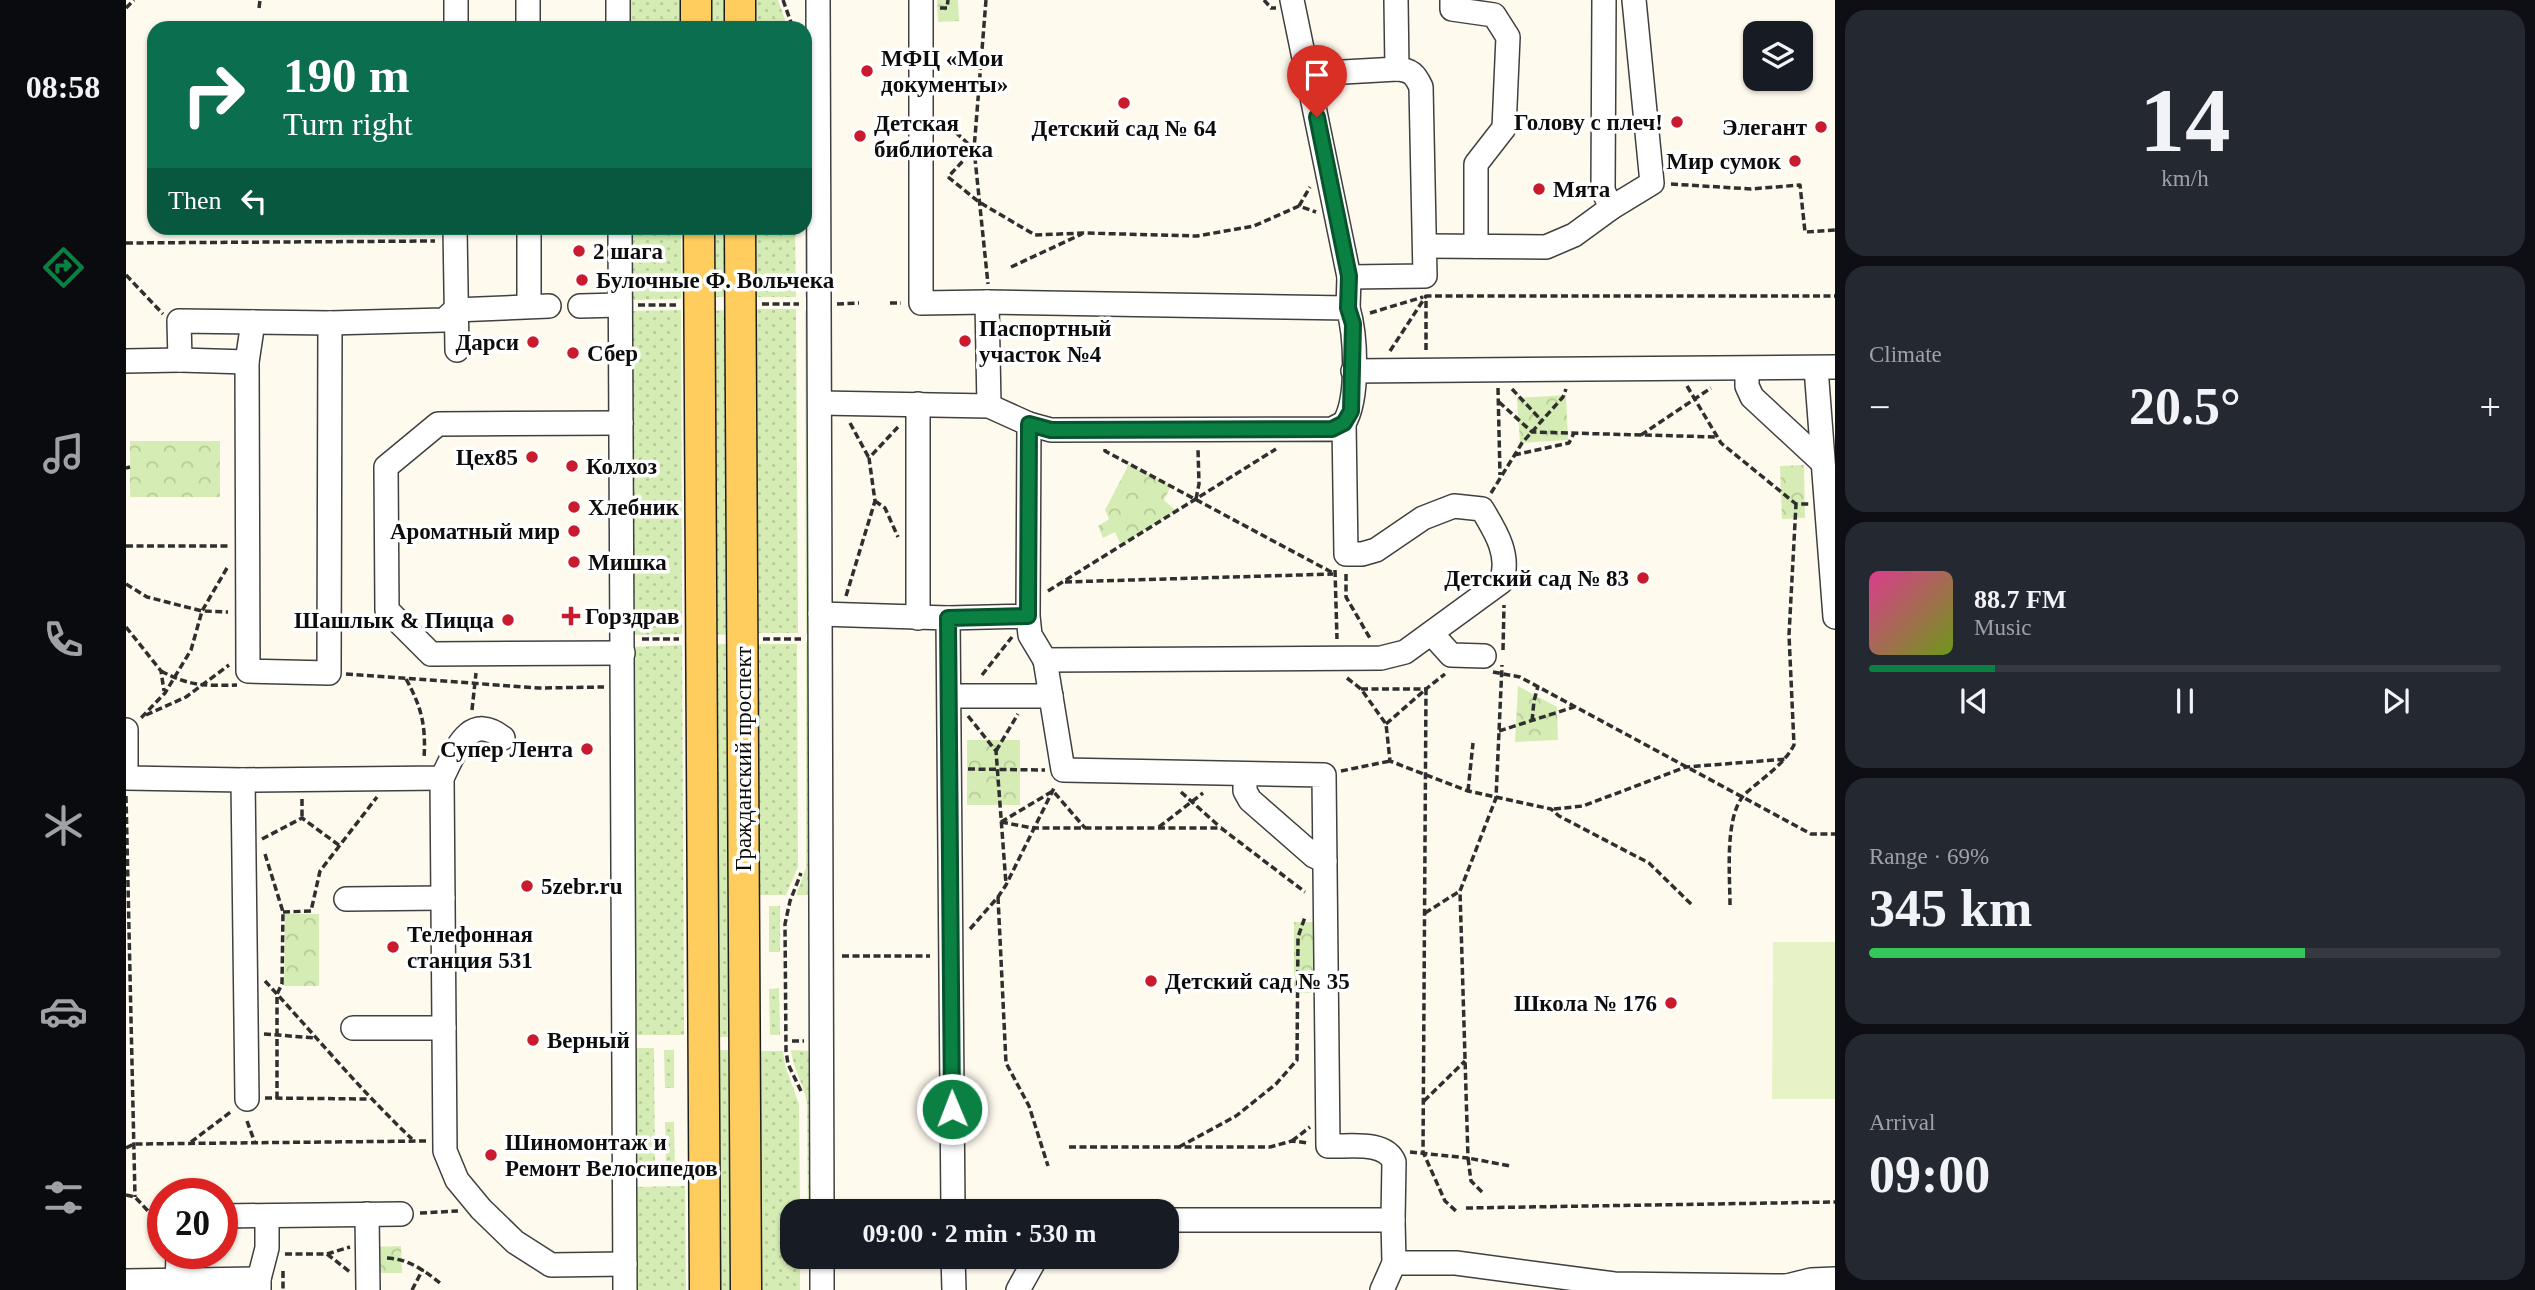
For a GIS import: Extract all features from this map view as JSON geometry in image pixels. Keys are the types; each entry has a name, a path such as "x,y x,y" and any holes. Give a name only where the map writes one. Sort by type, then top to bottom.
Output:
{"main road":[{"path":"696,0 696,21"},
{"path":"740,0 740,21"},
{"name":"Гражданский проспект","path":"699,235 705,1290"},
{"name":"Гражданский проспект","path":"740,235 746,1290"}],"street":[{"path":"456,0 456,21"},
{"path":"528,0 528,21"},
{"path":"618,0 618,21"},
{"path":"818,0 820,403 829,615 822,1199"},
{"path":"921,0 920,303 989,298 1349,313"},
{"path":"1045,660 1381,658 1405,653 1432,634 1501,582 1506,570 1501,541 1482,509 1454,506 1423,518 1376,550 1362,554 1346,554 1344,423 1351,411 1353,371 1349,276 1293,0"},
{"path":"1396,0 1397,69"},
{"path":"1604,0 1603,190 1611,208"},
{"path":"1425,246 1546,247 1574,235 1652,183 1634,0"},
{"path":"1452,10 1494,15 1508,37 1504,128 1476,164 1476,246"},
{"path":"1308,74 1409,70 1421,87 1425,276 1349,276"},
{"path":"455,235 457,350"},
{"path":"180,360 179,321 330,323 444,320 455,310 539,306 530,235"},
{"path":"620,235 624,305 621,423 627,646 625,1290"},
{"path":"989,298 989,405"},
{"path":"580,306 624,305"},
{"path":"253,322 247,362 243,541 248,614 248,671 329,673 330,323"},
{"path":"126,361 247,362"},
{"path":"1353,371 1825,368 1821,461 1835,617"},
{"path":"1743,370 1752,397 1821,461"},
{"path":"820,403 989,405 1029,424 1051,430 1332,429 1344,423"},
{"path":"918,404 918,618"},
{"path":"621,423 438,424 386,467 387,610 431,654 627,646"},
{"path":"1029,424 1030,635 1045,660 1062,770 1324,775 1325,861 1319,902 1328,1146 1381,1148 1391,1156 1394,1163 1394,1264 1382,1290"},
{"path":"829,615 948,618 1028,610"},
{"path":"948,618 958,696 950,769 953,1199"},
{"path":"1432,634 1451,655 1486,664"},
{"path":"958,696 1051,696"},
{"path":"126,765 132,726"},
{"path":"503,738 494,731 472,731 462,738 433,778 443,898 445,1151 457,1180 481,1209 515,1242 551,1265 625,1264"},
{"path":"1235,775 1250,800 1314,856 1325,861"},
{"path":"126,778 244,790 391,778 433,778"},
{"path":"244,790 246,1032 253,1106"},
{"path":"346,899 443,898"},
{"path":"353,1028 444,1028"},
{"path":"367,1214 368,1290"},
{"path":"238,1216 401,1214"},
{"path":"126,1281 177,1285 259,1285 267,1248 267,1216"},
{"path":"1179,1220 1393,1220"},
{"path":"1394,1264 1457,1263 1514,1281 1789,1288 1811,1280 1835,1279"},
{"path":"822,1269 822,1290"},
{"path":"953,1269 954,1290"},
{"path":"1018,1290 1030,1269"}],"path":[{"path":"126,8 134,0"},
{"path":"259,8 260,0"},
{"path":"783,0 790,21"},
{"path":"985,1 974,149 989,298"},
{"path":"921,100 974,149"},
{"path":"974,149 947,177 979,202 1035,235 1084,233 1197,236 1254,226 1299,206 1338,220"},
{"path":"1652,183 1751,188 1800,185 1805,232 1835,230"},
{"path":"1011,267 1084,233"},
{"path":"126,243 418,235"},
{"path":"126,275 164,316 179,321"},
{"path":"126,280 134,284"},
{"path":"1377,371 1432,286"},
{"path":"1349,313 1426,296 1835,296"},
{"path":"1426,296 1426,370"},
{"path":"829,304 859,303"},
{"path":"758,304 808,304"},
{"path":"624,305 681,305"},
{"path":"1677,370 1721,443 1796,504 1825,503"},
{"path":"1641,435 1743,370"},
{"path":"1498,371 1520,400 1542,421"},
{"path":"1498,371 1500,477"},
{"path":"1482,509 1514,455 1563,397 1572,371"},
{"path":"1499,402 1532,432 1717,437"},
{"path":"869,458 918,404"},
{"path":"829,615 875,501 869,458 846,417"},
{"path":"1063,582 1335,574 1105,451 1105,429"},
{"path":"1196,499 1199,484 1198,429"},
{"path":"1514,455 1569,443 1574,433"},
{"path":"1006,886 996,751 958,696 1028,610 1063,582 1278,448"},
{"path":"1730,905 1732,814 1742,797 1787,759 1794,745 1789,635 1796,504"},
{"path":"126,546 243,541"},
{"path":"132,726 164,693 191,650 202,611 243,541"},
{"path":"1346,554 1346,597 1381,658"},
{"path":"1482,1192 1471,1181 1468,1158 1460,891 1496,798 1504,599 1501,582"},
{"path":"126,584 147,597 202,611 248,614"},
{"path":"126,627 161,671 164,693"},
{"path":"627,646 681,639"},
{"path":"758,639 810,639"},
{"path":"132,726 186,697 247,651"},
{"path":"472,731 479,653"},
{"path":"1338,658 1339,671 1361,689 1386,724 1390,761"},
{"path":"1486,664 1538,686 1811,834 1835,834"},
{"path":"1386,724 1450,670"},
{"path":"329,673 539,688 606,687"},
{"path":"405,678 419,702 433,778"},
{"path":"1532,721 1538,686"},
{"path":"1361,689 1426,689"},
{"path":"1426,689 1423,1152 1445,1201 1457,1211"},
{"path":"996,751 1028,696"},
{"path":"1499,731 1575,707"},
{"path":"1468,790 1473,743"},
{"path":"1324,775 1390,761 1468,790 1552,809 1583,806 1686,767 1787,759"},
{"path":"842,956 950,953 1006,886 1062,770 950,769"},
{"path":"1158,828 1191,802 1235,775"},
{"path":"283,912 311,911 320,871 391,778"},
{"path":"244,790 260,839 302,818 340,846"},
{"path":"1001,822 1053,791"},
{"path":"1053,791 1085,828"},
{"path":"126,793 135,1197"},
{"path":"1179,1147 1236,1116 1276,1084 1297,1060 1298,937 1319,902 1191,802"},
{"path":"1552,809 1559,816 1649,863 1692,905"},
{"path":"1001,822 1033,828 1221,828"},
{"path":"264,852 283,912 282,984 277,994 277,1099"},
{"path":"1425,913 1460,891"},
{"path":"998,897 1006,1063 1029,1106 1048,1166"},
{"path":"246,960 318,1038 369,1099 413,1141"},
{"path":"246,1032 318,1038"},
{"path":"1423,1102 1465,1061"},
{"path":"189,1144 253,1106 277,1099 369,1099"},
{"path":"253,1106 255,1143"},
{"path":"126,1148 134,1144 445,1140"},
{"path":"1069,1147 1270,1147 1292,1141 1328,1146"},
{"path":"1391,1156 1399,1152 1423,1152 1510,1166"},
{"path":"126,1195 135,1197 147,1210"},
{"path":"1466,1208 1835,1202"},
{"path":"401,1214 481,1209"},
{"path":"283,1254 367,1250 398,1258 423,1269 439,1283"},
{"path":"412,1290 423,1269"}],"green space":[{"path":"630,0 680,0 680,21 628,21"},
{"path":"709,0 724,0 724,21 709,21"},
{"path":"754,0 778,0 786,21 755,21"},
{"path":"937,0 958,0 959,21 938,22"},
{"path":"629,235 681,235 681,299 629,300"},
{"path":"710,235 725,235 726,297 711,297"},
{"path":"756,235 795,235 796,297 756,297"},
{"path":"805,235 807,235 808,297 805,297"},
{"path":"756,309 796,309 798,633 757,633"},
{"path":"681,310 682,634 631,635 629,311"},
{"path":"726,310 727,635 713,634 711,311"},
{"path":"809,310 810,634 806,634 805,311"},
{"path":"1566,395 1568,440 1520,443 1517,398"},
{"path":"130,441 220,441 220,497 130,497"},
{"path":"1129,464 1171,486 1164,500 1176,511 1121,545 1115,532 1103,538 1098,526 1109,519 1105,510"},
{"path":"1804,465 1805,518 1782,519 1780,466"},
{"path":"806,642 810,642 811,895 796,895 806,868"},
{"path":"713,644 728,644 729,1037 715,1037"},
{"path":"758,644 797,644 798,867 786,895 758,895"},
{"path":"682,645 684,1035 633,1035 631,647"},
{"path":"1518,686 1557,707 1558,740 1515,742"},
{"path":"967,740 1020,740 1020,805 967,805"},
{"path":"769,906 780,906 780,952 769,952"},
{"path":"285,914 319,914 319,986 284,986"},
{"path":"1294,922 1314,922 1314,993 1294,993"},
{"path":"1773,942 1835,942 1835,1099 1772,1099"},
{"path":"779,988 780,1035 770,1035 769,989"},
{"path":"633,1048 654,1048 655,1174 634,1174"},
{"path":"664,1050 674,1050 674,1088 665,1088"},
{"path":"715,1050 729,1050 730,1290 716,1290"},
{"path":"791,1050 812,1051 812,1199 808,1199 807,1103"},
{"path":"759,1051 783,1051 785,1065 799,1104 800,1199 780,1199 780,1269 800,1269 800,1290 760,1290"},
{"path":"665,1122 674,1122 675,1174 666,1174"},
{"path":"685,1186 686,1290 634,1290 634,1187"},
{"path":"401,1246 402,1273 374,1273 373,1247"}],"place":[{"name":"МФЦ «Мои документы»","path":"867,71"},
{"name":"Детский сад № 64","path":"1124,103"},
{"name":"Голову с плеч!","path":"1677,122"},
{"name":"Элегант","path":"1821,127"},
{"name":"Детская библиотека","path":"860,136"},
{"name":"Мир сумок","path":"1795,161"},
{"name":"Мята","path":"1539,189"},
{"name":"2 шага","path":"579,251"},
{"name":"Булочные Ф. Вольчека","path":"582,280"},
{"name":"Паспортный участок №4","path":"965,341"},
{"name":"Дарси","path":"533,342"},
{"name":"Сбер","path":"573,353"},
{"name":"Цех85","path":"532,457"},
{"name":"Колхоз","path":"572,466"},
{"name":"Хлебник","path":"574,507"},
{"name":"Ароматный мир","path":"574,531"},
{"name":"Мишка","path":"574,562"},
{"name":"Детский сад № 83","path":"1643,578"},
{"name":"Горздрав","path":"571,616"},
{"name":"Шашлык & Пицца","path":"508,620"},
{"name":"Супер Лента","path":"587,749"},
{"name":"5zebr.ru","path":"527,886"},
{"name":"Телефонная станция 531","path":"393,947"},
{"name":"Детский сад № 35","path":"1151,981"},
{"name":"Школа № 176","path":"1671,1003"},
{"name":"Верный","path":"533,1040"},
{"name":"Шиномонтаж и Ремонт Велосипедов","path":"491,1155"}],"route":[{"path":"952,1109 948,618 1028,616 1029,424 1051,430 1332,429 1344,423 1351,411 1353,371 1353,324 1348,308 1349,276 1317,117"}]}
